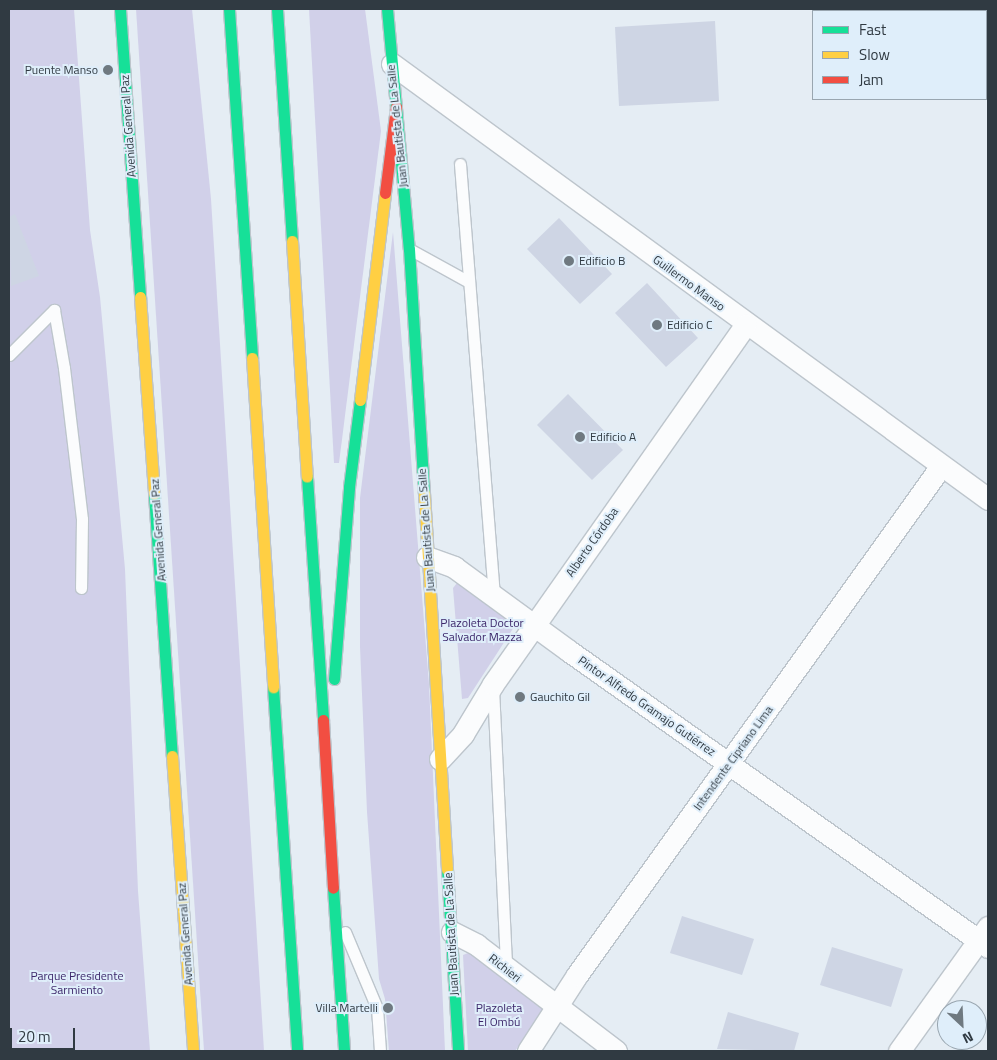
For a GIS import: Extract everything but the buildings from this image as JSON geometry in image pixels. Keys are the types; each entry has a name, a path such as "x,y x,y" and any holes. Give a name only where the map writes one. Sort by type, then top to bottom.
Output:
{"main road":[{"name":"Avenida General Paz","path":"120,9 193,1051"},
{"path":"223,9 230,40"},
{"path":"229,9 297,1051"},
{"name":"Juan Bautista de La Salle","path":"387,9 409,249 458,1051"},
{"path":"277,12 344,1051"},
{"path":"326,785 349,487 396,107"},
{"path":"288,1051 295,1013"}],"street":[{"name":"Guillermo Manso","path":"392,64 745,325 988,499"},
{"name":"Alberto Córdoba","path":"440,759 464,734 493,684 745,325"},
{"name":"Intendente Cipriano Lima","path":"528,1051 557,1007 941,466"},
{"name":"Pintor Alfredo Gramajo Gutiérrez","path":"427,557 454,567 729,764 985,938"},
{"name":"Richieri","path":"452,932 477,945 616,1051"},
{"path":"899,1051 985,938"}],"lane":[{"path":"382,9 388,35"},
{"path":"460,164 494,595"},
{"path":"409,249 469,282"},
{"path":"9,355 54,310 64,368 82,519 81,588"},
{"path":"493,684 506,969"},
{"path":"334,905 377,1008 380,1051"}],"green space":[{"name":"Parque Presidente Sarmiento","path":"9,9 74,9 90,230 100,297 125,569 138,891 150,1051 9,1051"},
{"path":"136,9 192,9 211,199 264,1051 204,1051"},
{"path":"309,9 365,9 381,131 339,463 334,463"},
{"path":"393,232 429,684 445,1051 389,1051 385,999 379,979 367,812 360,647 360,498"},
{"name":"Plazoleta Doctor Salvador Mazza","path":"457,583 508,616 514,627 468,698 462,699 453,588"},
{"name":"Plazoleta El Ombú","path":"473,951 546,1010 515,1051 468,1051 463,955"}],"traffic: fast":[{"path":"120,9 140,297"},
{"path":"229,9 252,358"},
{"path":"277,9 292,241"},
{"path":"387,9 409,249 424,493"},
{"path":"334,679 349,487 360,400"},
{"path":"307,477 323,720"},
{"path":"154,494 172,756"},
{"path":"273,687 297,1051"},
{"path":"447,869 458,1051"},
{"path":"333,888 344,1051"}],"traffic: slow":[{"path":"360,400 385,193"},
{"path":"292,241 307,477"},
{"path":"140,297 154,494"},
{"path":"252,358 273,687"},
{"path":"424,493 447,869"},
{"path":"172,756 193,1051"}],"traffic: jam":[{"path":"385,193 396,107"},
{"path":"323,720 333,888"}],"place":[{"name":"Puente Manso","path":"108,70"},
{"name":"Edificio B","path":"569,261"},
{"name":"Edificio C","path":"657,325"},
{"name":"Edificio A","path":"580,437"},
{"name":"Gauchito Gil","path":"520,697"},
{"name":"Villa Martelli","path":"388,1008"}]}
